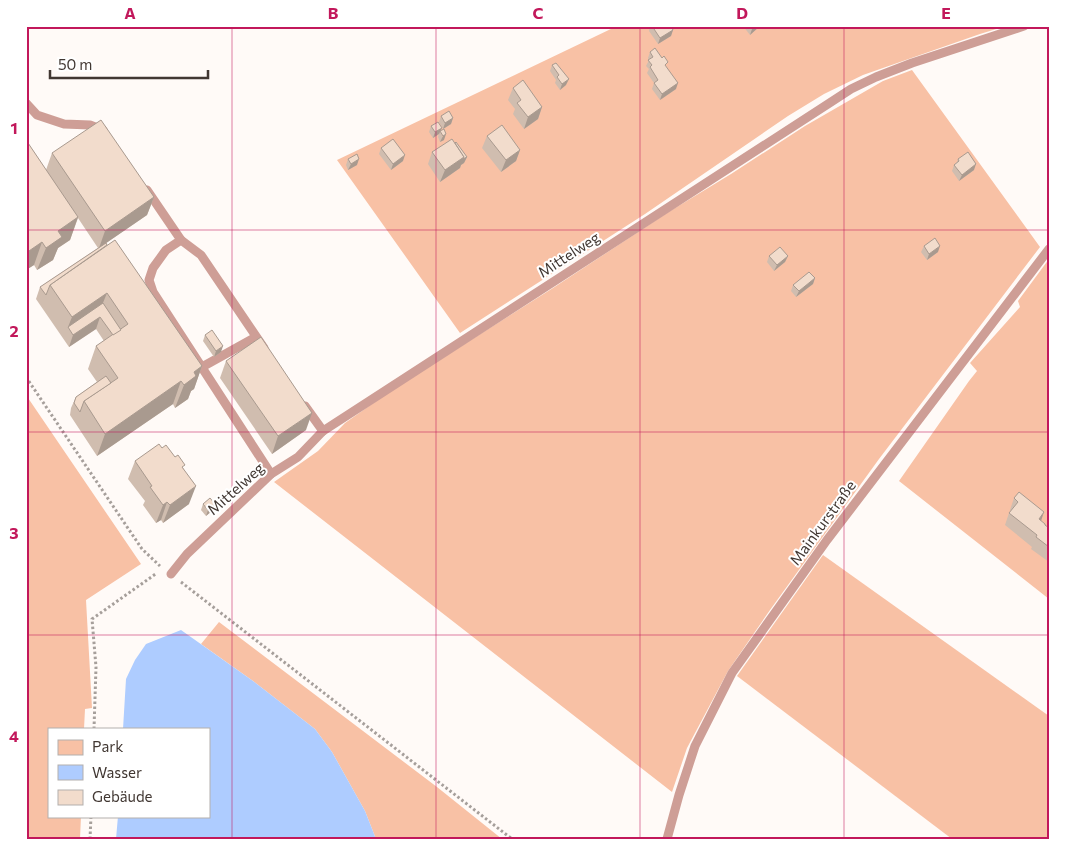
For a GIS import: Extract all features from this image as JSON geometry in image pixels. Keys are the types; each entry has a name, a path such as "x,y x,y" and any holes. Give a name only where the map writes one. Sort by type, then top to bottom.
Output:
{"lane":[{"name":"Mittelweg","path":"171,574 186,554 271,474 298,457 323,431 851,89 912,63 1024,26"},
{"path":"26,102 37,115 64,124 90,125 109,134"},
{"path":"142,183 181,240 200,255 268,352"},
{"path":"181,240 166,250 153,268 150,280 153,292 271,474"},
{"name":"Mainkurstraße","path":"667,839 695,746 732,673 881,467 1049,249"},
{"path":"202,367 256,337"},
{"path":"301,400 323,431"}],"path":[{"path":"26,377 142,549 163,568 92,619 96,667 94,728"},
{"path":"171,574 512,839"},
{"path":"90,839 91,818"}],"green space":[{"path":"615,26 1006,26 863,75 824,94 788,116 645,214 460,333 337,160"},
{"path":"912,70 1040,247 879,459 728,671 687,748 672,792 274,482 318,451 345,423 382,397 805,126 883,81"},
{"path":"1049,259 1049,599 899,481 977,371 970,363 1020,307 1018,301"},
{"path":"26,395 141,564 86,600 92,708 85,709 84,728 48,728 48,818 81,818 80,839 26,839"},
{"path":"823,555 1049,716 1049,839 952,839 737,676"},
{"path":"219,622 437,787 502,839 376,839 365,811 332,752 315,729 201,644"}],"water":[{"path":"181,630 253,681 315,729 332,752 365,811 376,839 116,839 118,818 210,818 210,728 123,728 126,679 135,660 146,644"}],"building":[{"path":"652,26 671,26 673,30 660,38"},
{"path":"655,48 662,58 664,56 668,62 665,65 678,83 662,94 654,83 658,80 648,60 653,57 650,52"},
{"path":"556,63 569,79 562,84 557,77 559,75 552,65"},
{"path":"523,80 542,107 528,117 517,103 521,100 513,88"},
{"path":"449,111 453,118 445,123 441,116"},
{"path":"101,120 154,197 105,231 52,153"},
{"path":"438,122 442,128 435,132 431,126"},
{"path":"502,125 520,150 506,160 487,136"},
{"path":"444,129 446,134 443,136 440,131"},
{"path":"393,139 405,155 393,164 381,148"},
{"path":"452,139 464,157 445,170 432,152"},
{"path":"26,140 78,217 58,231 62,237 46,248 42,242 26,253"},
{"path":"456,142 467,157 463,159 464,157"},
{"path":"968,152 976,164 962,175 954,165 959,161 958,159"},
{"path":"357,154 359,159 351,164 348,159"},
{"path":"935,238 940,246 929,254 924,246"},
{"path":"115,240 202,366 194,372 196,376 184,385 181,381 105,434 84,401 118,378 96,346 128,324 107,293 72,317 50,285"},
{"path":"106,243 107,245 50,285 46,295 40,287"},
{"path":"780,247 788,256 777,265 769,256"},
{"path":"809,272 815,278 799,291 793,285"},
{"path":"103,303 121,330 113,335 100,317 73,335 68,327"},
{"path":"212,330 223,346 216,351 205,335"},
{"path":"261,337 312,413 278,436 226,361"},
{"path":"106,376 111,383 84,401 80,412 74,403 76,397"},
{"path":"159,444 162,448 166,445 175,457 178,455 185,465 182,467 196,486 170,505 167,502 163,505 135,461"},
{"path":"1019,492 1044,512 1039,519 1049,528 1049,547 1009,513 1018,502 1014,498"},
{"path":"210,498 215,504 208,510 203,504"}]}
